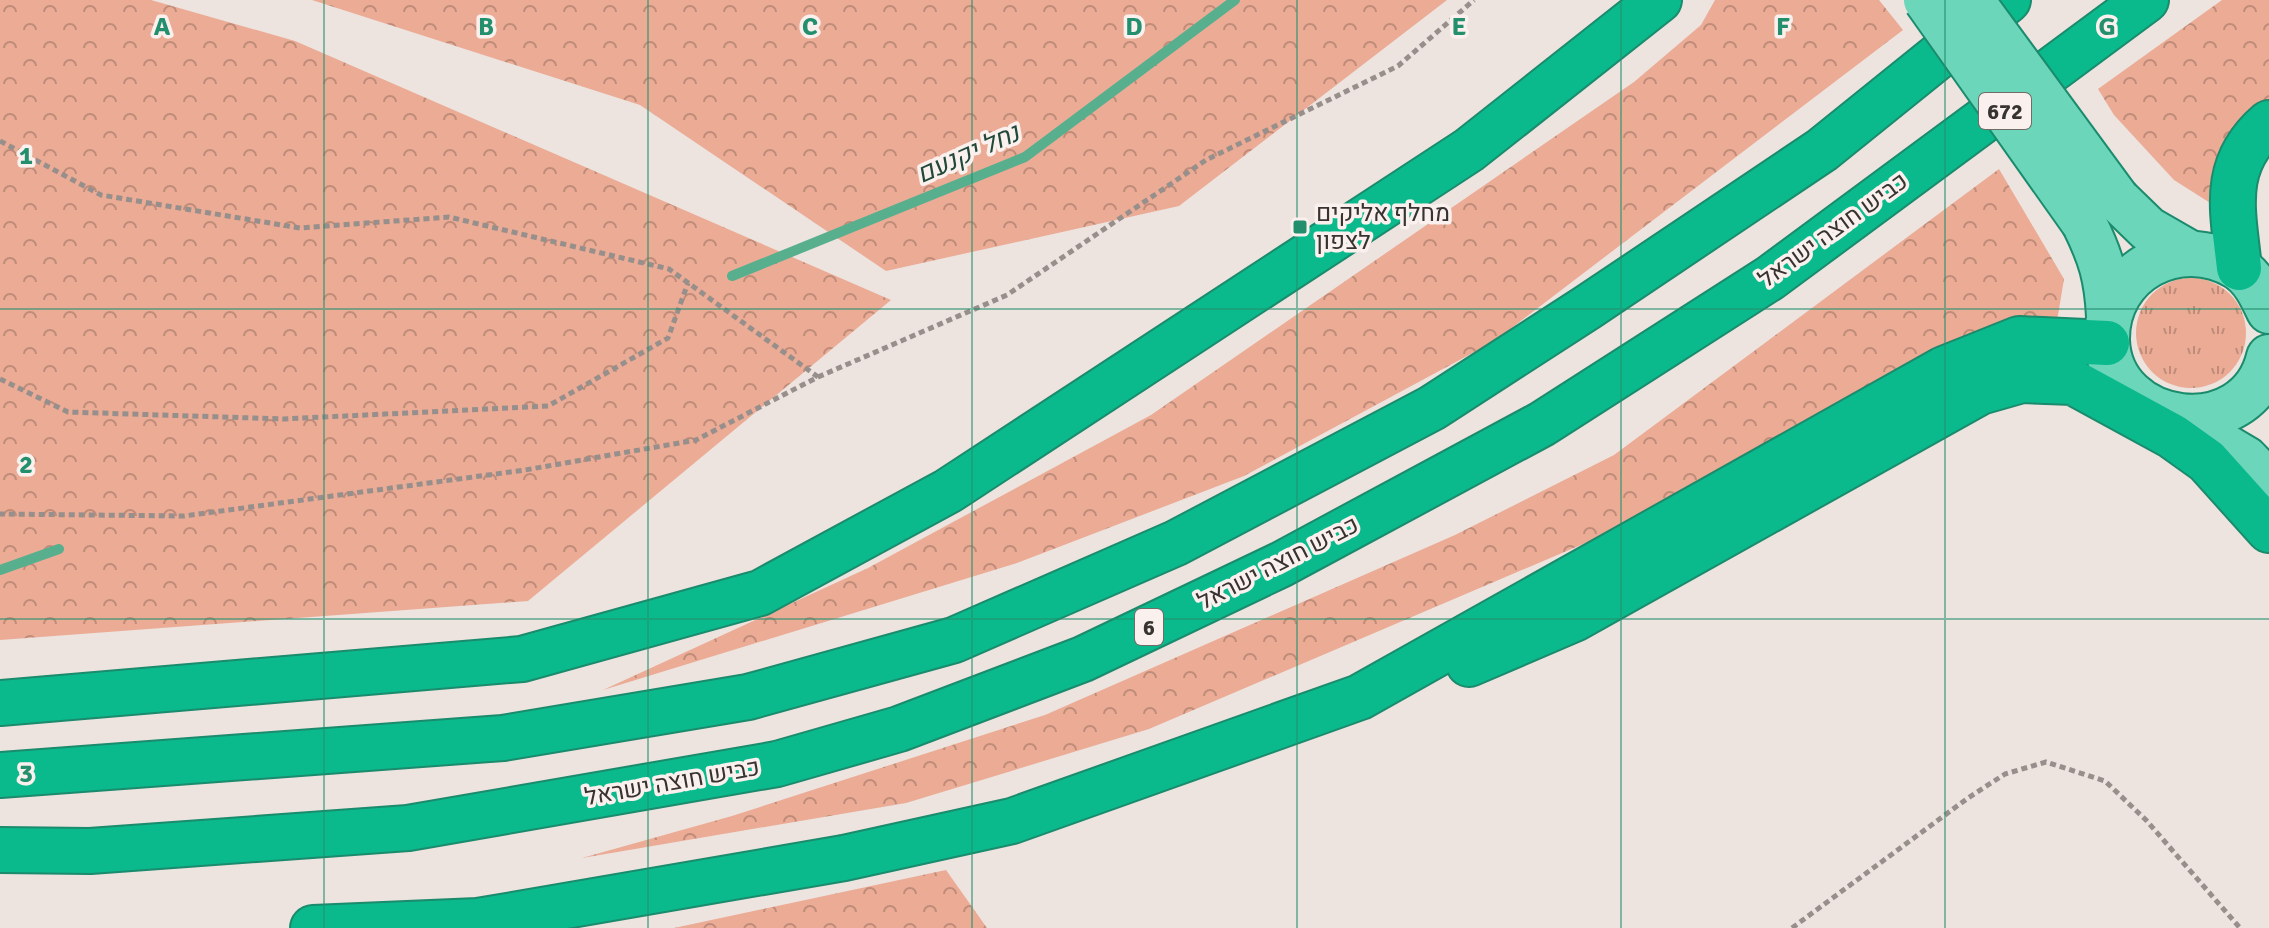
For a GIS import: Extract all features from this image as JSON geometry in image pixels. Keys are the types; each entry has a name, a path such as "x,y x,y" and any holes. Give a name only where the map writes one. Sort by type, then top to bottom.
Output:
{"highway":[{"path":"1469,150 1583,33 1624,0"},
{"path":"0,703 522,659 760,593 948,491 1469,150 1659,0"},
{"path":"0,775 503,738 748,697 954,640 1176,543 1432,408 1822,150 2008,0"},
{"name":"כביש חוצה ישראל","path":"0,850 90,851 408,828 777,764 899,729 1083,659 1280,565 1542,424 1770,278 2146,0"},
{"path":"2239,268 2232,196 2236,165 2254,136 2269,123"},
{"path":"1360,697 1944,369 2019,339 2108,330"},
{"path":"313,928 478,921 844,858 1012,821 1360,697 1425,683 1574,619 1980,392 2022,380 2073,382 2172,436 2207,461 2269,530"}],"main road":[{"name":"672","path":"1926,0 2101,211 2148,229 2188,252 2215,256 2239,268"},
{"name":"672","path":"1971,0 2101,211 2100,254 2107,280 2108,330 2114,368 2128,391 2149,407 2175,417 2246,459 2269,483"},
{"path":"2108,330 2119,291 2137,271 2161,258 2188,252"},
{"path":"2239,268 2258,288 2269,311"},
{"path":"2175,417 2203,418 2229,409 2252,392 2267,368 2269,357"}],"path":[{"path":"0,514 184,516 525,470 696,440 818,377 1007,295 1206,160 1398,66 1474,0"},
{"path":"0,141 101,195 300,228 449,217 669,269 818,377"},
{"path":"0,379 68,412 284,419 548,406 668,338 688,283"},
{"path":"1792,928 1968,798 2005,774 2046,762 2105,781 2146,820 2240,928"}],"green space":[{"path":"0,0 151,0 295,41 891,300 528,601 0,640"},
{"path":"312,0 1447,0 1179,206 886,271 640,105"},
{"path":"1715,0 1879,0 1903,30 1493,342 1244,476 1017,563 603,690 868,568 1151,415 1634,82 1701,25"},
{"path":"2222,0 2269,0 2269,107 2234,218 2174,180 2114,115 2098,89"},
{"path":"1999,169 2064,279 2049,369 1799,452 1149,729 906,803 582,858 732,816 1045,715 1455,535 1614,455"},
{"path":"2191,278 2212,283 2230,294 2241,312 2246,333 2241,354 2230,372 2212,383 2191,388 2170,383 2152,372 2141,354 2136,333 2141,312 2152,294 2170,283"},
{"path":"946,870 987,928 674,928"}],"waterway":[{"name":"נחל יקנעם","path":"732,276 1025,157 1235,0"},
{"name":"נחל יקנעם","path":"0,570 59,549"}],"place":[{"name":"מחלף אליקים לצפון","path":"1300,227"}]}
